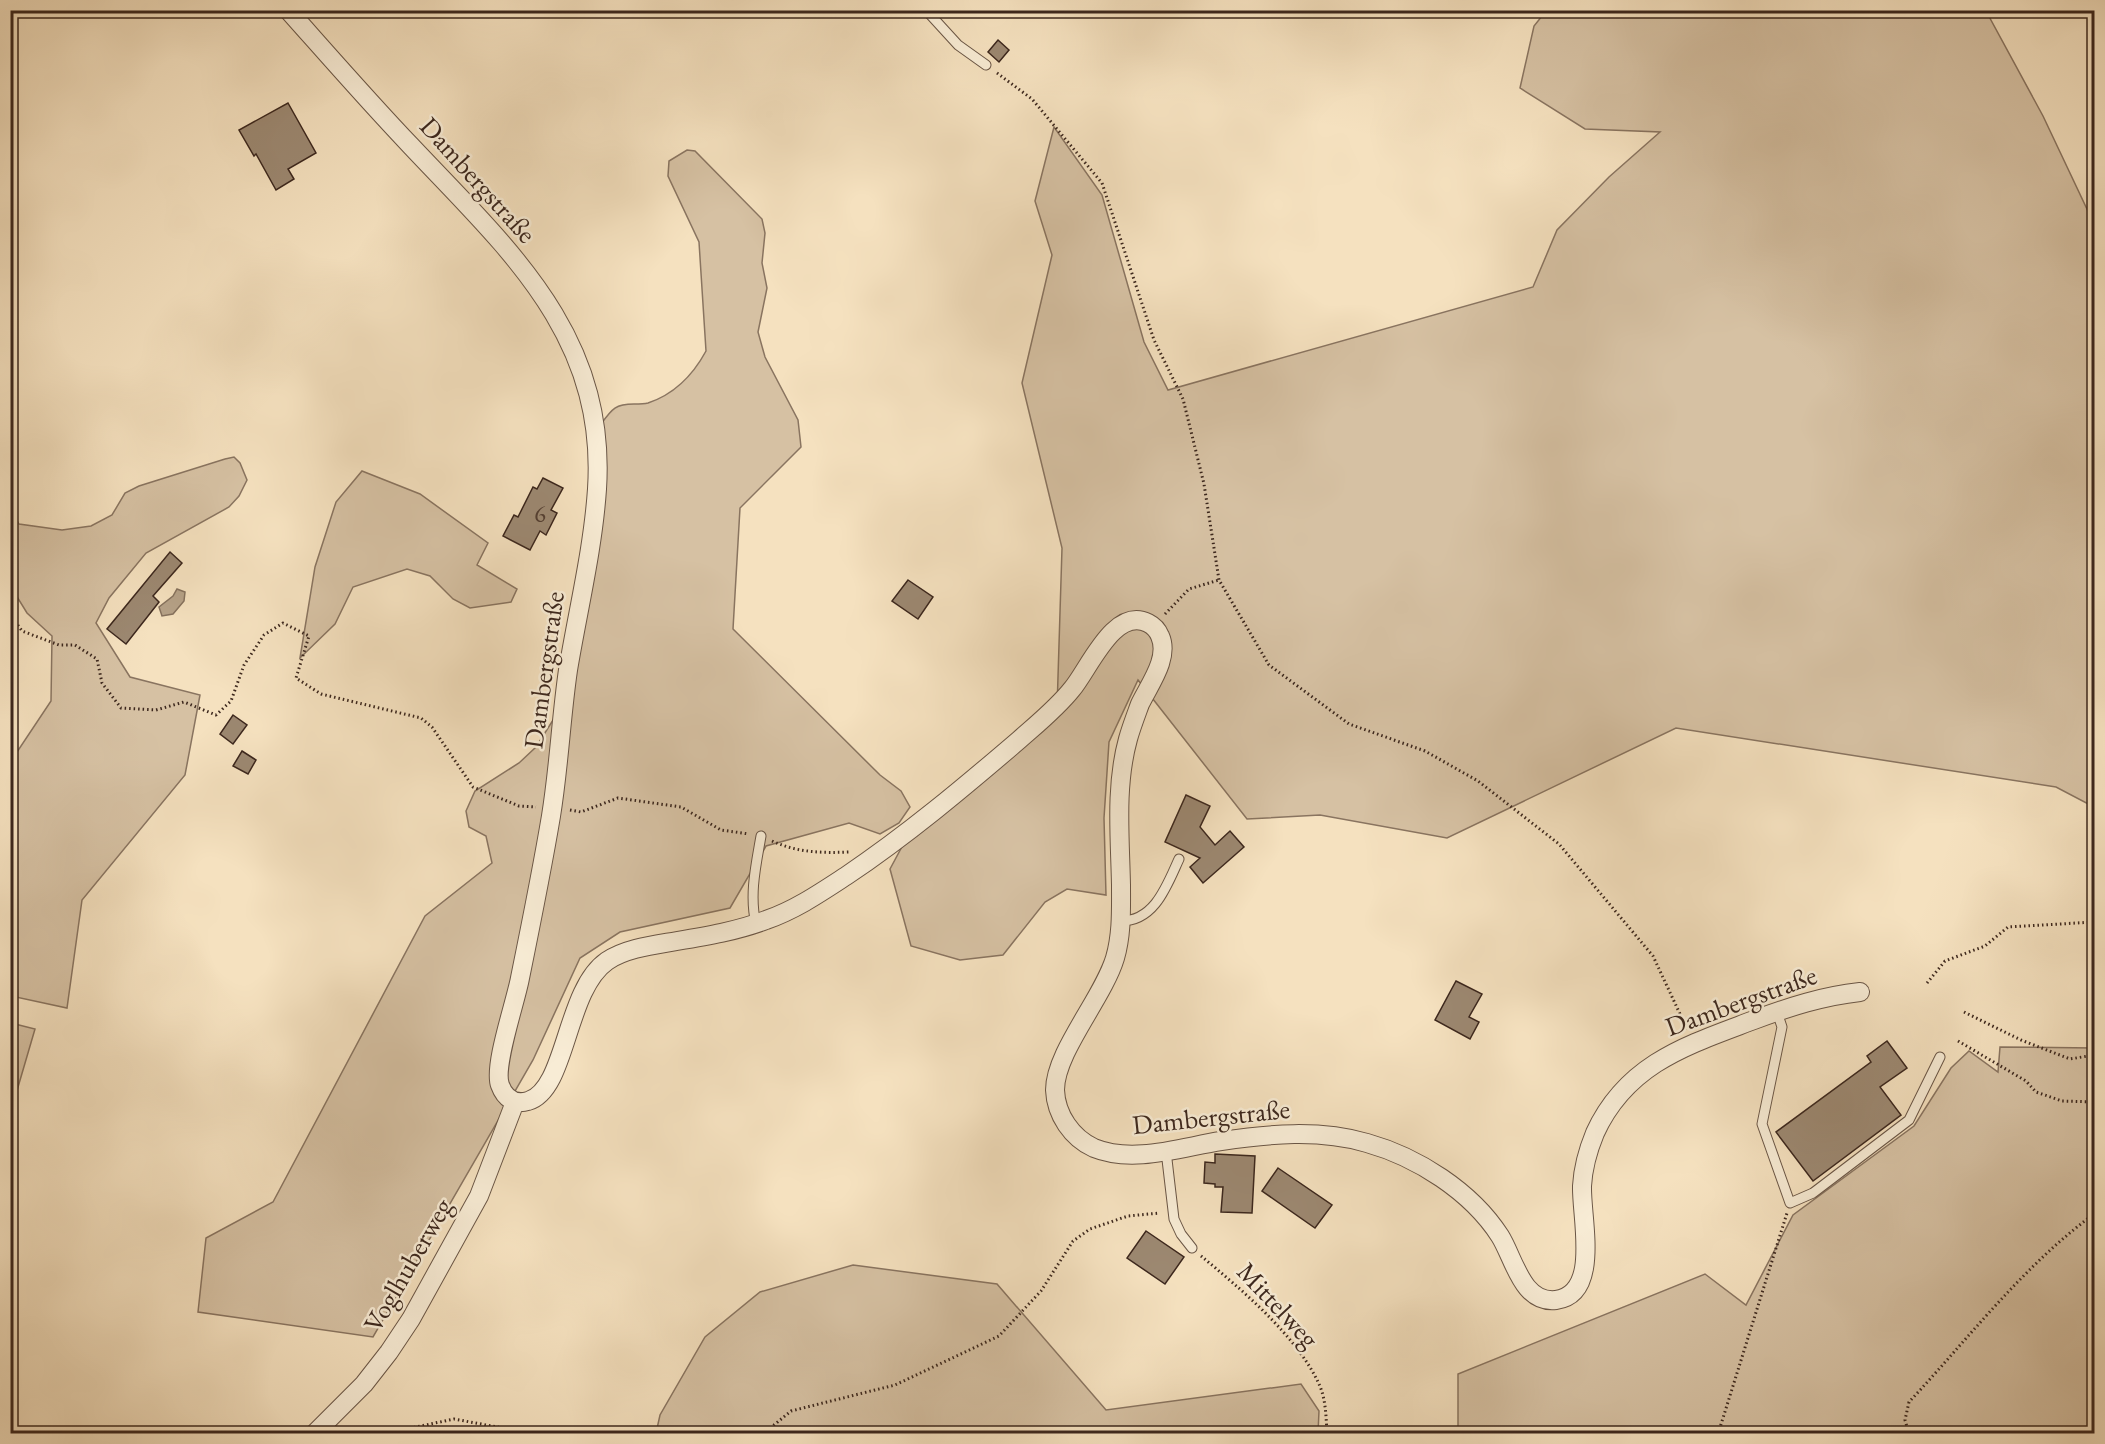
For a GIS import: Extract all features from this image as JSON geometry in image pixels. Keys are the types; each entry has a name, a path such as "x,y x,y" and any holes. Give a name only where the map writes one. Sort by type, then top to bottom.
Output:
{"street":[{"name":"Dambergstraße","path":"288,10 519,264 559,318 573,346 583,374 594,421 598,455 597,493 591,541 566,681 553,808 516,1000 498,1073 500,1086 506,1096 515,1102"},
{"path":"515,1102 527,1102 540,1095 550,1081 580,995 597,969 609,960 625,952 648,946 724,933 756,924 797,906 870,859 926,817 1053,709 1066,696 1106,638 1116,628 1130,621 1143,620 1154,626"},
{"name":"Dambergstraße","path":"1154,626 1160,634 1164,647 1161,661 1136,713 1127,741 1119,796 1121,921 1119,944 1113,964 1059,1069 1055,1086 1057,1104 1063,1120 1075,1135 1092,1147 1109,1152 1134,1154 1250,1137 1297,1134 1361,1141 1382,1148 1434,1173 1457,1190 1494,1226 1506,1244 1528,1288 1542,1299 1560,1299 1572,1294 1582,1280 1585,1263 1582,1190 1585,1162 1598,1128 1624,1088 1666,1056 1693,1043 1777,1012 1836,994 1860,992"},
{"name":"Voglhuberweg","path":"314,1434 364,1384 411,1319 479,1196 515,1102"}],"lane":[{"path":"926,10 958,45 986,65"},
{"path":"756,924 753,894 761,836"},
{"path":"1121,921 1130,921 1149,911 1165,889 1179,859"},
{"path":"1777,1012 1782,1028 1762,1124 1790,1203 1813,1192 1909,1120 1940,1057"},
{"path":"1166,1151 1173,1211 1181,1234 1192,1248"}],"path":[{"path":"986,65 1032,99 1102,183 1154,340 1183,399 1203,484 1220,580 1269,665 1349,724 1425,752 1478,781 1559,844 1653,956 1680,1014"},
{"path":"1154,626 1189,588 1220,580"},
{"path":"10,614 22,631 59,645 75,645 97,659 102,683 121,708 156,710 184,702 216,715 231,701 244,665 264,635 283,623 309,636 296,678 321,694 421,718 432,727 472,787 519,806 581,812 618,798 681,807 721,830 761,836 782,846 812,853 858,852 870,859"},
{"path":"1927,983 1945,962 1985,946 2008,927 2094,922"},
{"path":"1964,1012 2021,1040 2070,1059 2094,1055"},
{"path":"1958,1041 2026,1081 2036,1092 2062,1101 2094,1102"},
{"path":"1718,1434 1790,1203"},
{"path":"763,1434 791,1411 895,1385 999,1336 1041,1291 1073,1241 1090,1229 1128,1216 1173,1211"},
{"path":"1909,1434 1905,1419 1910,1402 2015,1283 2071,1231 2094,1214"},
{"name":"Mittelweg","path":"1192,1248 1256,1304 1303,1355 1320,1385 1327,1434"},
{"path":"383,1434 454,1419 535,1434"}],"shaded area":[{"path":"1546,11 1986,11 2043,116 2094,224 2094,807 2056,787 1676,728 1447,838 1320,815 1247,819 1138,680 1109,742 1104,818 1106,895 1067,889 1045,902 1003,955 960,960 911,946 890,869 904,843 1057,709 1062,548 1022,383 1052,255 1035,201 1054,127 1102,195 1144,342 1168,390 1533,287 1557,230 1609,177 1660,132 1585,129 1520,88 1534,26"},
{"path":"687,150 695,151 762,219 765,233 762,263 767,288 758,332 765,357 798,420 801,447 740,508 733,629 880,775 901,791 910,807 899,823 880,834 849,823 766,846 730,908 620,932 580,958 533,1060 373,1337 198,1312 206,1238 273,1202 425,916 492,863 486,836 469,827 466,811 475,791 519,763 536,747 555,717 601,424 618,406 648,403 675,389 689,376 706,351 699,242 668,176 669,161"},
{"path":"234,457 240,463 247,480 239,496 229,507 146,553 109,598 96,623 130,677 200,695 185,775 82,900 67,1008 11,996 11,761 51,701 52,636 27,613 11,587 11,510 19,524 62,530 91,526 112,515 125,493 139,486"},
{"path":"362,471 420,494 488,543 477,565 517,589 511,602 470,608 453,599 430,576 407,569 353,587 335,624 300,658 315,567 336,502"},
{"path":"177,589 185,592 184,601 173,614 162,616 159,607 173,596"},
{"path":"10,1023 35,1029 11,1111"},
{"path":"2000,1047 2094,1048 2094,1433 1458,1433 1458,1374 1705,1274 1746,1305 1793,1215 1914,1126 1951,1068 1969,1051 1998,1072"},
{"path":"853,1265 997,1284 1106,1410 1301,1384 1319,1411 1318,1433 656,1433 660,1415 705,1337 760,1292"}],"building":[{"path":"998,40 1009,50 999,62 988,52"},
{"path":"288,103 316,153 288,169 294,179 276,190 256,154 254,156 239,130"},
{"path":"543,478 563,488 551,510 557,513 546,535 540,531 530,550 503,536 514,515 518,517 533,487 537,489"},
{"path":"170,552 182,563 153,596 159,602 126,644 107,629"},
{"path":"908,580 933,597 918,619 892,601"},
{"path":"233,715 247,725 233,744 220,734"},
{"path":"242,751 256,760 248,774 233,766"},
{"path":"1186,795 1210,806 1200,827 1215,845 1230,831 1244,847 1203,883 1190,867 1200,858 1165,842"},
{"path":"1456,981 1482,994 1469,1017 1479,1022 1470,1039 1435,1020"},
{"path":"1887,1041 1907,1068 1880,1087 1901,1115 1813,1181 1776,1132 1871,1062 1867,1056"},
{"path":"1215,1154 1255,1156 1252,1213 1221,1212 1223,1187 1204,1183 1205,1162 1215,1163"},
{"path":"1278,1168 1332,1205 1315,1228 1262,1191"},
{"path":"1146,1231 1184,1257 1165,1284 1127,1258"}]}
